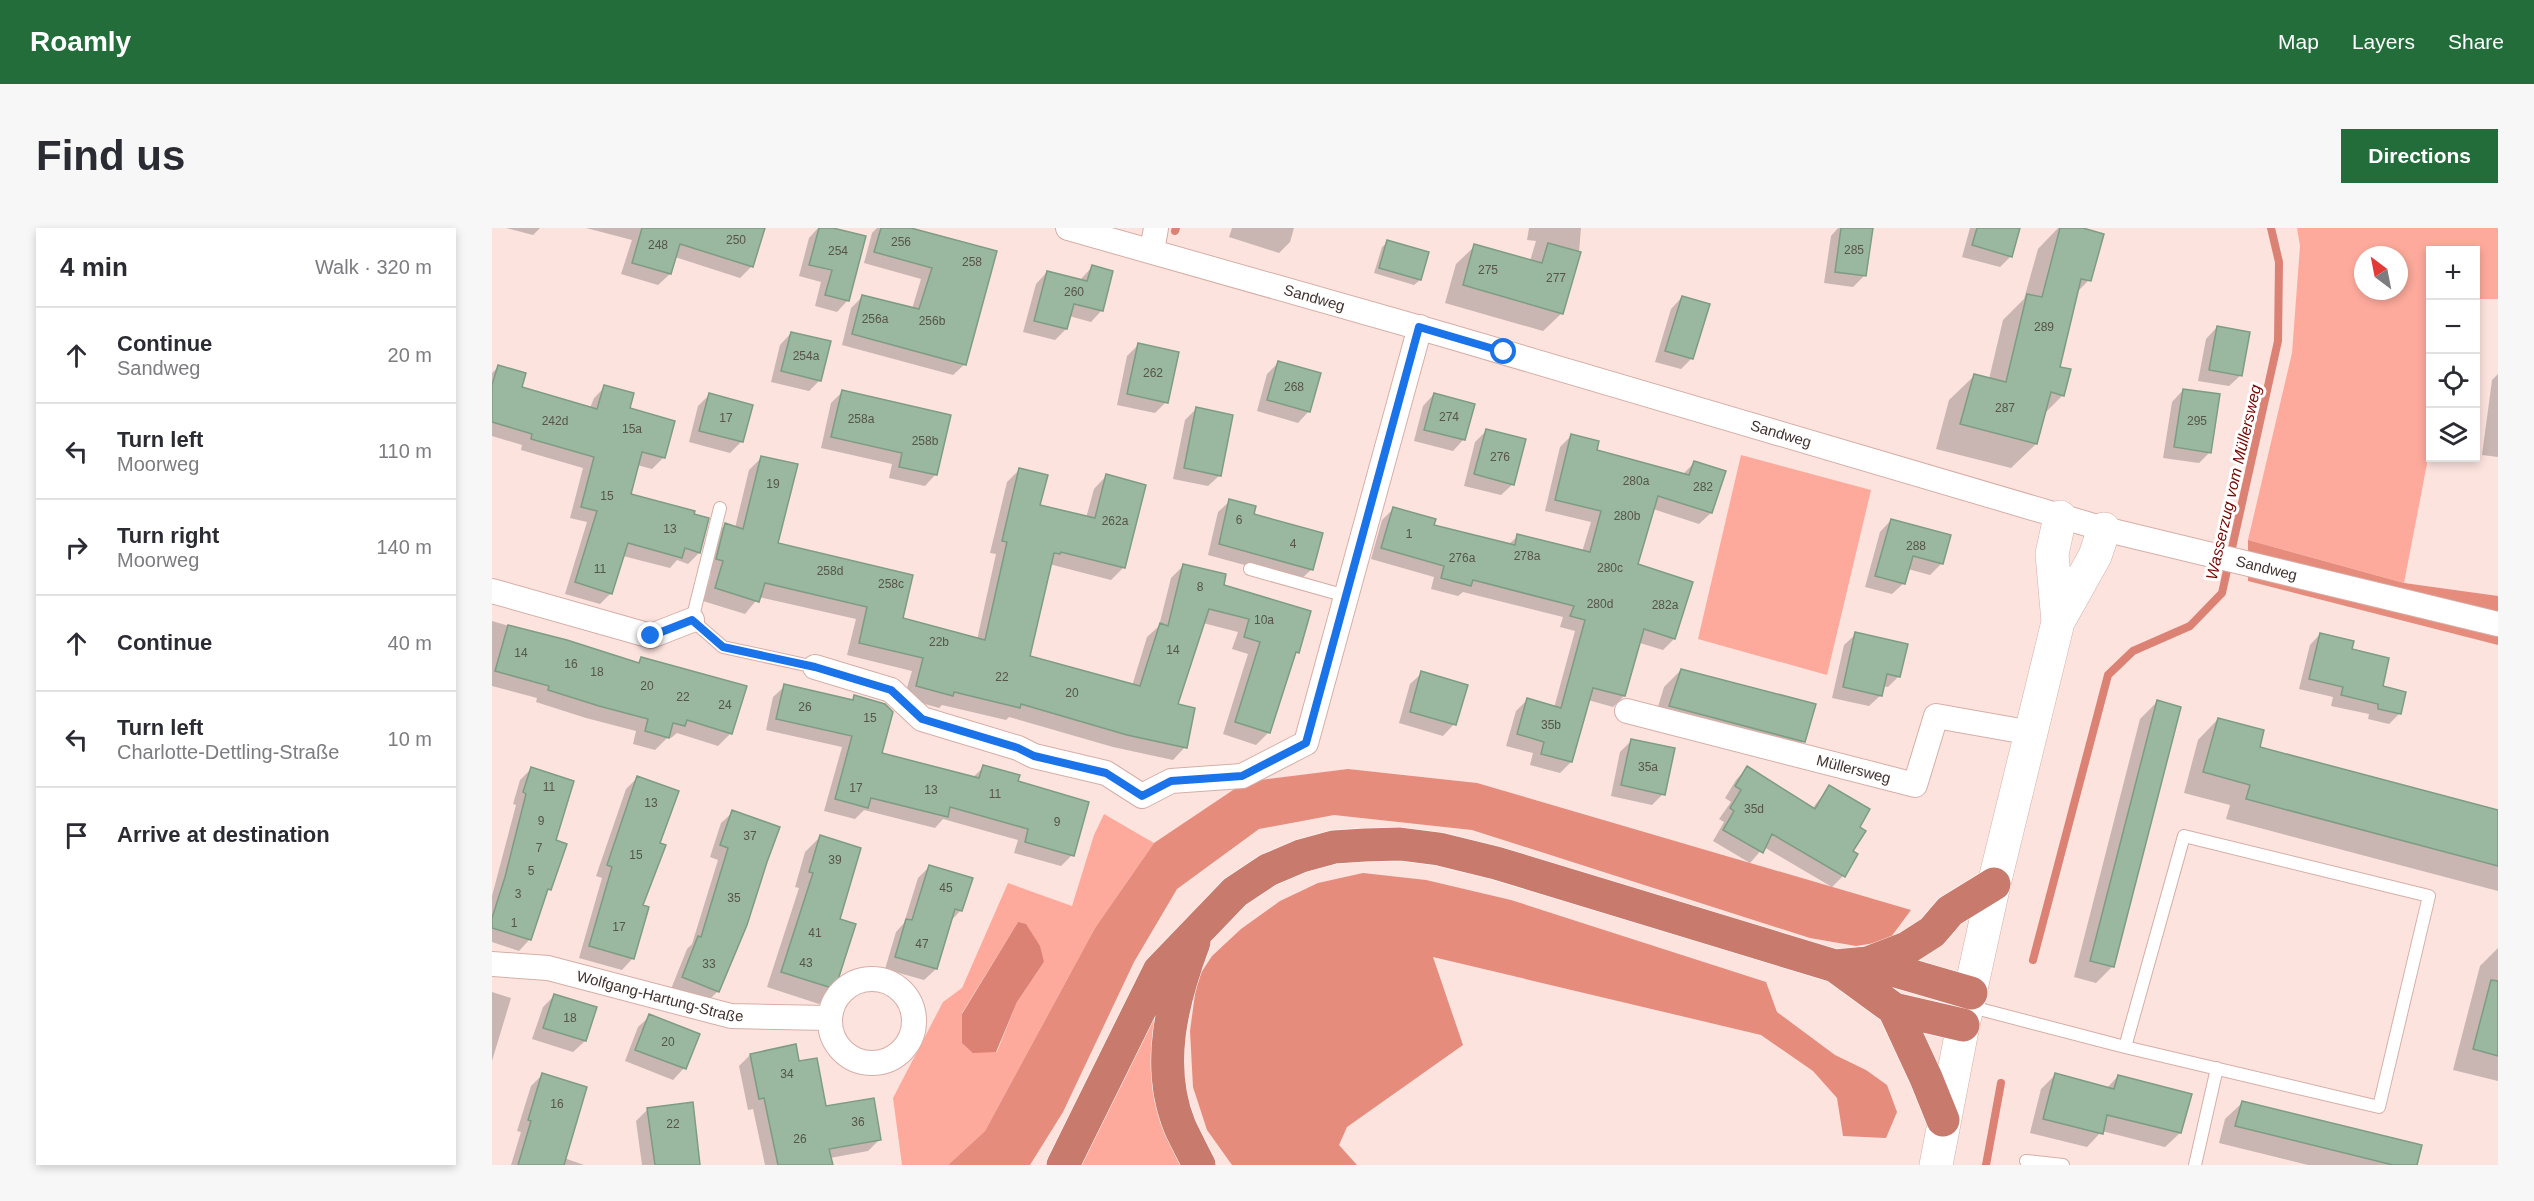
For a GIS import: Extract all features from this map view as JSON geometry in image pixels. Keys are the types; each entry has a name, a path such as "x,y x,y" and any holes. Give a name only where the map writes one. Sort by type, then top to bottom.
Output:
{"highway":[{"path":"1063,1165 1159,971 1235,892 1268,870 1301,856 1334,847 1400,844 1439,849 1496,863 1835,966 1894,1009 1943,1120"},
{"path":"1835,966 1868,963 1907,948 1932,932 1950,911 1994,884"},
{"path":"1197,932 1177,989 1168,1033 1167,1059 1170,1085 1180,1126 1199,1165"},
{"path":"1868,963 1967,1008"},
{"path":"1894,1009 1967,1008"}],"street":[{"name":"Sandweg","path":"1068,228 1154,239 1419,327 2104,530 2498,624"},
{"path":"815,667 891,690 922,719 1018,748 1034,756 1106,773 1142,796 1171,781 1242,776 1306,743 1419,327"},
{"path":"2058,622 2052,554 2060,517"},
{"path":"1936,1165 1943,1120 1994,884 2058,622 2095,556 2104,530"},
{"path":"492,591 651,636 692,620"},
{"name":"Müllersweg","path":"1627,711 1915,785 1936,716 2032,733"},
{"name":"Wolfgang-Hartung-Straße","path":"492,964 548,968 731,1016 829,1018"}],"lane":[{"path":"720,508 692,620 723,647 815,667"},
{"path":"1251,569 1346,596"},
{"path":"1967,1008 2126,1047 2379,1107 2429,896 2184,836 2126,1047"},
{"path":"2195,1165 2217,1068"},
{"path":"2026,1161 2063,1165"}],"shaded area":[{"path":"2297,228 2498,228 2498,299 2480,299 2480,246 2426,246 2427,462 2404,583 2248,540 2292,353 2300,246"},
{"path":"1741,455 1871,490 1827,675 1698,639"},
{"path":"2248,540 2404,583 2498,596 2498,645 2248,581"},
{"path":"1348,769 1477,783 1911,910 1888,941 1856,946 1810,938 1472,830 1334,815 1259,829 1177,889 1134,962 1063,1112 1030,1165 948,1165 985,1131 1095,928 1154,843 1245,782"},
{"path":"1104,814 1154,843 1095,928 985,1131 948,1165 902,1165 893,1098 943,1002 962,988 1008,883 1072,906 1094,835","holes":["1018,922 1044,962 1017,1002 997,1052 962,1043 962,1013"]},
{"path":"1363,873 1426,880 1511,900 1766,982 1777,1012 1835,1055 1866,1070 1887,1085 1897,1112 1886,1138 1843,1136 1837,1098 1813,1071 1761,1035 1433,957 1463,1045 1347,1127 1339,1145 1357,1165 1232,1165 1207,1130 1193,1087 1190,1031 1197,979 1212,956 1241,929 1280,901 1318,883"},
{"path":"1018,922 1026,924 1040,946 1044,962 1017,1002 996,1052 973,1053 962,1043 962,1014"},
{"path":"1160,994 1186,1165 1070,1165"}],"building":[{"path":"642,228 765,228 753,267 680,244 671,274 632,263"},
{"path":"819,228 833,228 866,236 849,301 825,295 832,270 809,265"},
{"path":"881,228 911,228 997,251 966,365 852,334 862,295 919,309 932,268 874,252"},
{"path":"1841,228 1873,228 1866,276 1835,272"},
{"path":"1977,228 2020,228 2012,257 1972,245"},
{"path":"2060,228 2083,228 2104,234 2091,281 2081,279 2060,367 2071,369 2064,396 2051,392 2037,444 1960,424 1974,374 2006,382 2027,294 2042,297"},
{"path":"1387,240 1429,252 1421,280 1379,268"},
{"path":"1548,243 1581,252 1563,314 1463,285 1474,244 1542,263"},
{"path":"1092,265 1113,271 1103,311 1074,304 1067,329 1034,321 1047,271 1087,281"},
{"path":"1682,296 1710,304 1693,359 1665,351"},
{"path":"2217,326 2250,332 2242,376 2209,370"},
{"path":"791,332 831,341 821,381 781,371"},
{"path":"1138,343 1179,352 1168,403 1127,394"},
{"path":"1278,361 1321,373 1310,412 1267,400"},
{"path":"498,365 526,373 522,387 597,409 604,385 634,393 630,408 675,421 665,458 642,452 631,494 695,511 694,514 709,518 700,553 685,548 682,558 628,543 612,594 575,582 597,511 581,507 594,457 531,439 532,434 492,422 492,385"},
{"path":"2183,389 2220,394 2211,453 2174,447"},
{"path":"842,390 951,415 937,475 899,467 902,453 831,437"},
{"path":"709,393 753,405 743,442 699,431"},
{"path":"1434,393 1475,404 1465,440 1424,430"},
{"path":"1196,407 1233,415 1221,476 1184,468"},
{"path":"1486,429 1526,439 1514,485 1474,474"},
{"path":"1571,434 1599,441 1597,450 1689,475 1694,461 1726,471 1712,513 1658,496 1638,564 1693,582 1675,639 1644,629 1625,696 1593,688 1572,762 1541,754 1544,742 1517,734 1527,698 1561,708 1585,620 1570,616 1574,606 1473,580 1471,586 1441,578 1444,566 1381,548 1393,507 1436,519 1434,525 1515,545 1517,534 1590,552 1601,511 1555,500"},
{"path":"761,456 798,464 778,543 913,575 903,618 985,640 1007,542 1002,541 1019,468 1048,475 1040,505 1095,518 1106,474 1146,485 1125,568 1061,552 1060,554 1054,553 1030,656 1140,686 1160,623 1168,626 1183,564 1226,574 1224,585 1311,611 1299,653 1296,652 1270,733 1235,722 1260,642 1244,637 1249,619 1209,609 1178,704 1195,708 1187,748 1127,735 1021,704 1020,708 954,692 953,696 916,686 923,658 859,643 867,607 765,583 759,602 715,588 723,561 716,559 725,523 743,529"},
{"path":"1229,499 1256,506 1254,514 1323,533 1313,570 1219,544"},
{"path":"1891,519 1951,535 1943,564 1913,556 1905,584 1875,576"},
{"path":"508,625 567,640 639,663 641,657 747,686 732,734 687,720 685,726 673,723 669,738 645,731 648,719 548,690 549,686 495,671"},
{"path":"1855,632 1908,644 1900,677 1887,674 1882,696 1843,687"},
{"path":"2320,633 2354,641 2352,649 2389,658 2383,686 2406,692 2401,714 2378,709 2378,704 2341,695 2343,687 2309,679"},
{"path":"1681,669 1816,704 1805,742 1669,706"},
{"path":"1421,671 1468,685 1456,725 1410,712"},
{"path":"784,684 853,700 854,695 885,704 893,712 882,753 979,778 983,765 1020,775 1018,781 1089,802 1074,856 1025,842 1028,829 950,807 948,817 871,798 868,808 835,799 852,736 776,719"},
{"path":"2157,700 2181,707 2114,967 2090,961"},
{"path":"2218,718 2264,730 2260,747 2498,810 2498,866 2246,799 2250,785 2203,772"},
{"path":"1631,739 1675,748 1665,795 1621,785"},
{"path":"1747,766 1815,809 1829,785 1870,809 1860,827 1866,831 1853,851 1858,854 1845,877 1772,834 1763,853 1723,830 1734,811 1730,808 1741,790 1735,786"},
{"path":"531,767 574,781 556,840 567,844 551,890 548,889 531,940 492,928 492,918 505,877 526,794 523,792"},
{"path":"637,776 679,791 660,843 666,845 643,905 649,907 634,959 589,946 612,867 607,865"},
{"path":"732,810 780,827 747,925 719,992 682,977 698,936 701,937 728,848 720,845"},
{"path":"820,835 861,848 840,919 856,924 835,989 781,972 813,873 809,872"},
{"path":"929,865 973,878 962,911 955,909 937,969 895,957 906,919 912,920"},
{"path":"2491,980 2498,981 2498,1056 2473,1049"},
{"path":"554,994 597,1007 586,1041 543,1028"},
{"path":"649,1014 700,1034 686,1069 635,1050"},
{"path":"796,1044 799,1061 817,1058 826,1106 874,1098 881,1140 829,1149 833,1165 778,1165 764,1098 759,1099 750,1054"},
{"path":"542,1073 587,1087 564,1165 518,1165 531,1121 528,1120"},
{"path":"2055,1073 2114,1089 2118,1075 2192,1094 2181,1133 2107,1115 2103,1134 2043,1119"},
{"path":"2242,1101 2422,1145 2417,1165 2393,1165 2235,1126"},
{"path":"693,1102 700,1165 655,1165 647,1108"}],"waterway":[{"name":"Wasserzug vom Müllersweg","path":"2033,960 2108,675 2133,651 2190,626 2222,593 2278,341 2279,262 2271,228"},
{"name":"Wasserzug vom Müllersweg","path":"1986,1165 2001,1083"}],"route":[{"path":"651,636 692,620 723,647 815,667 891,690 922,719 1018,748 1034,756 1106,773 1142,796 1171,781 1242,776 1306,743 1419,327 1504,352"}]}
